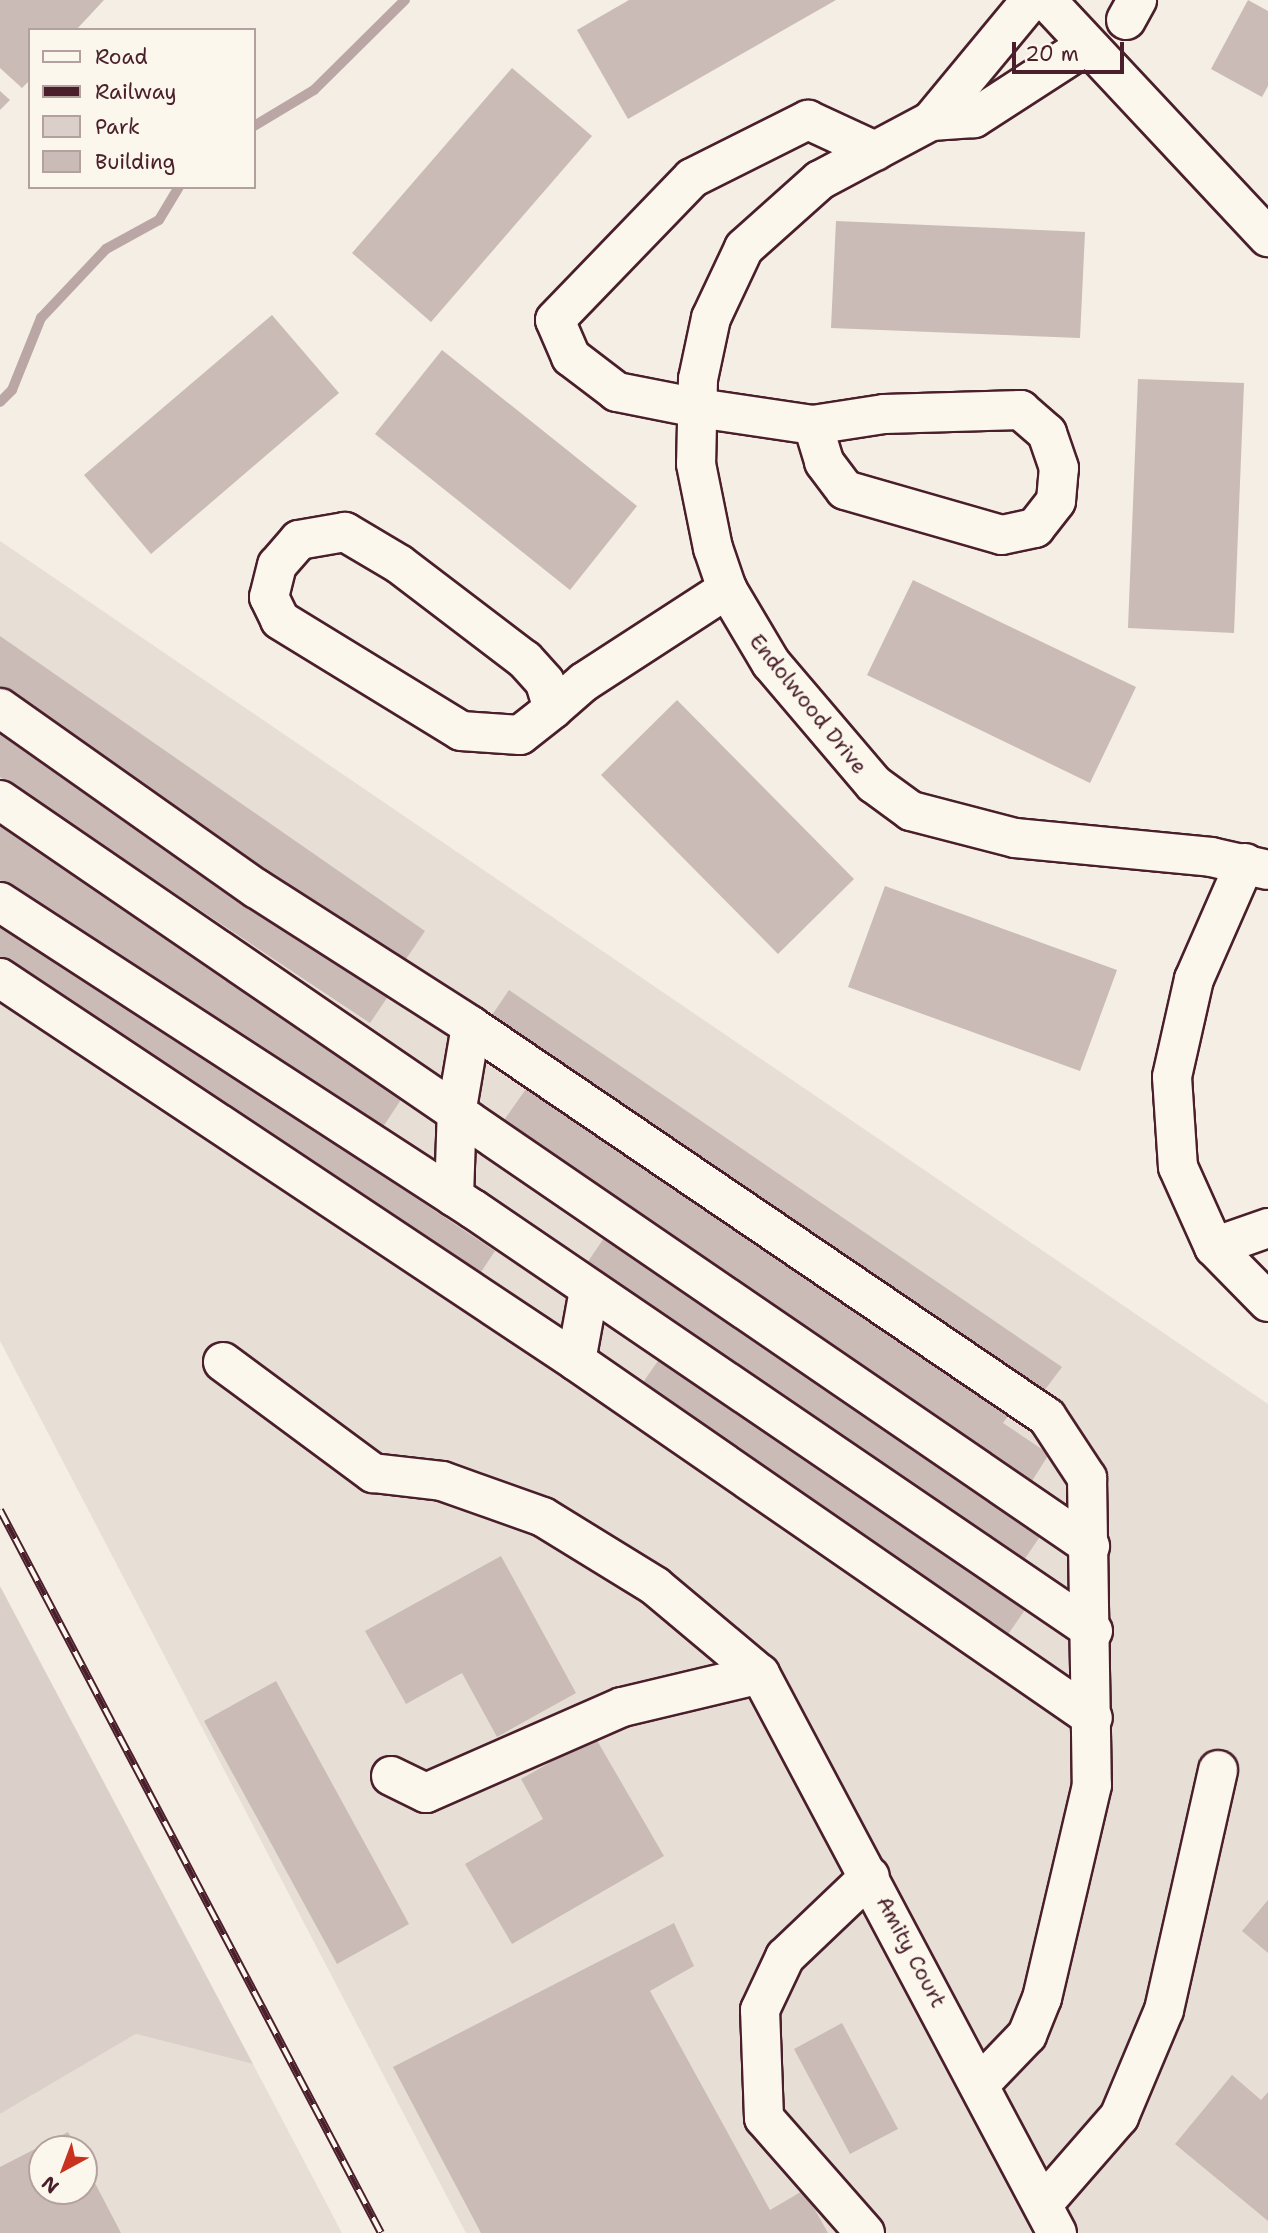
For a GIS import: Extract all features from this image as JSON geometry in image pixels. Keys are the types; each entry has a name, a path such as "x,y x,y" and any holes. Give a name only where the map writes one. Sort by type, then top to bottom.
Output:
{"street":[{"name":"Endolwood Drive","path":"1031,0 931,121 820,180 744,248 711,318 698,408 696,464 727,589 771,663 827,733 874,784 911,811 1051,843 1256,866"},
{"path":"1046,0 1268,237"},
{"name":"Endolwood Drive","path":"931,121 974,118 1087,45"},
{"path":"813,425 824,462 845,490 1002,536 1035,528 1056,501 1059,468 1047,433 1021,410 884,414 813,425 698,408 617,392 571,357 555,320 692,178 808,120 875,151"},
{"path":"553,709 545,682 525,660 399,564 345,532 299,540 277,565 269,597 280,620 461,731 520,735 644,639 727,589"},
{"path":"0,708 257,889 471,1026 1047,1417 1087,1478 1093,1631 1092,1785 1042,1998 1027,2035 981,2083"},
{"path":"0,800 457,1108 1090,1546"},
{"path":"1256,866 1194,979 1172,1077 1178,1167 1214,1247 1268,1302"},
{"path":"0,902 454,1197 1093,1631"},
{"path":"0,978 576,1361 1093,1718"},
{"path":"454,1197 457,1108 471,1026"},
{"path":"1214,1247 1268,1228"},
{"path":"576,1361 589,1290"},
{"path":"223,1362 373,1473 442,1481 543,1517 655,1586 760,1674"},
{"path":"391,1776 426,1793 622,1707 760,1674"},
{"name":"Amity Court","path":"760,1674 981,2083 1050,2218"},
{"path":"1050,2218 1119,2117 1164,2010 1218,1770"},
{"path":"865,2233 764,2118 760,2010 785,1957 870,1876"}],"shaded area":[{"path":"0,541 1268,1404 1268,2233 466,2233 0,1341"},
{"path":"136,2034 253,2064 342,2233 0,2233 0,2114"}],"green space":[{"path":"0,1586 253,2064 136,2034 0,2114"}],"building":[{"path":"0,0 104,0 78,28 28,28 28,82 22,88 0,68"},
{"path":"629,0 836,0 628,119 577,30"},
{"path":"1248,0 1268,11 1268,86 1262,97 1211,69"},
{"path":"512,68 592,136 431,322 352,253"},
{"path":"0,91 10,100 0,110"},
{"path":"836,221 1085,232 1080,338 831,328"},
{"path":"272,315 339,393 151,554 84,475"},
{"path":"442,350 637,506 570,590 375,434"},
{"path":"1138,379 1244,383 1234,633 1128,628"},
{"path":"913,580 1136,687 1090,783 867,675"},
{"path":"0,636 425,931 402,965 0,687"},
{"path":"677,700 854,879 778,954 601,775"},
{"path":"0,732 391,992 370,1023 0,777"},
{"path":"0,816 408,1089 379,1133 0,880"},
{"path":"885,886 1117,970 1080,1071 848,987"},
{"path":"0,920 495,1251 475,1281 0,963"},
{"path":"509,990 1062,1367 1041,1395 490,1018"},
{"path":"533,1079 1010,1413 1003,1423 1049,1454 1027,1489 502,1123"},
{"path":"604,1238 1043,1532 1022,1563 583,1269"},
{"path":"660,1358 1025,1610 1004,1640 639,1388"},
{"path":"501,1556 576,1693 497,1737 462,1673 406,1704 365,1631"},
{"path":"276,1681 409,1924 337,1964 204,1721"},
{"path":"595,1737 664,1856 512,1944 465,1864 543,1819 521,1779"},
{"path":"1268,1900 1268,1953 1242,1931"},
{"path":"674,1923 694,1966 650,1991 770,2210 804,2190 828,2233 481,2233 393,2067"},
{"path":"842,2023 898,2129 850,2154 794,2049"},
{"path":"1232,2075 1261,2100 1268,2092 1268,2221 1175,2144"},
{"path":"28,2153 28,2205 98,2205 98,2189 121,2233 0,2233 0,2167"}],"waterway":[{"path":"256,125 314,90 405,0"},
{"path":"0,402 12,390 41,318 106,249 159,220 178,189"}],"railway":[{"path":"0,1510 381,2233"}]}
